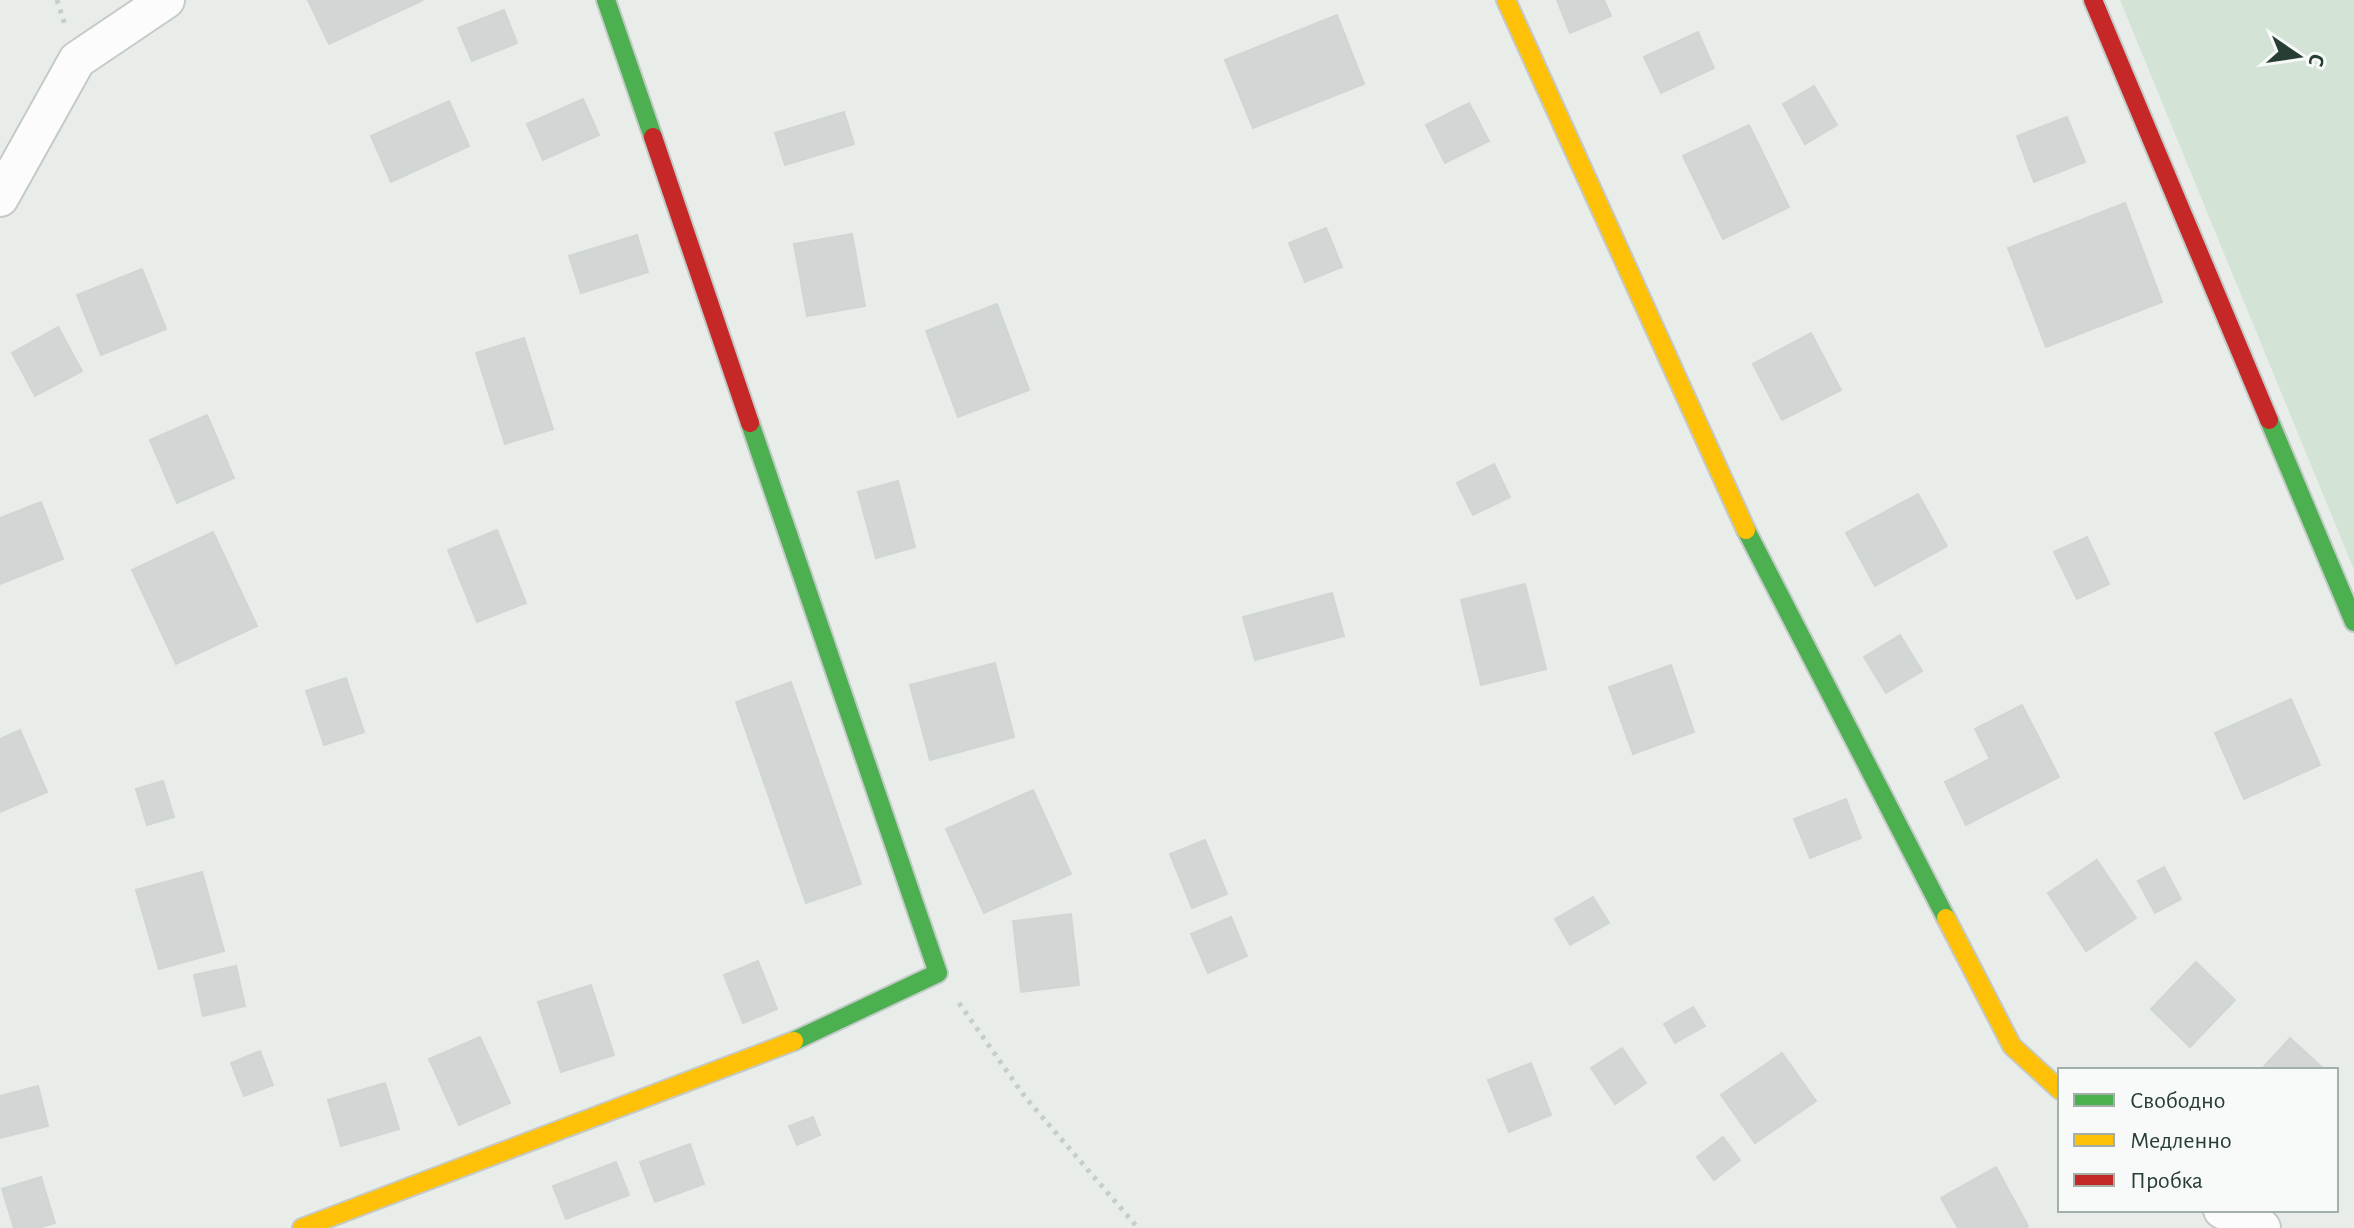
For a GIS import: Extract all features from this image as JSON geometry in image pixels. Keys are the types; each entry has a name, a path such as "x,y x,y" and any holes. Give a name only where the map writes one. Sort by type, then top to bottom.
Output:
{"street":[{"path":"0,198 77,60 166,0"},
{"path":"302,1228 811,1035 938,973 606,0"},
{"path":"1506,0 1758,557 2012,1046 2058,1088"},
{"path":"2093,0 2354,622"},
{"path":"2226,1212 2262,1228"}],"path":[{"path":"938,973 1025,1097 1138,1228"}],"green space":[{"path":"2120,0 2354,0 2354,570"}],"building":[{"path":"308,0 423,0 329,44"},
{"path":"1557,0 1604,0 1611,16 1570,33"},
{"path":"504,10 517,43 472,61 458,28"},
{"path":"1337,15 1364,84 1253,128 1225,60"},
{"path":"1698,32 1714,68 1661,93 1644,57"},
{"path":"1814,86 1837,125 1805,144 1783,104"},
{"path":"583,99 599,135 543,160 527,124"},
{"path":"449,101 469,146 391,182 371,136"},
{"path":"1469,103 1489,141 1445,163 1426,125"},
{"path":"844,112 854,144 785,165 775,133"},
{"path":"2067,117 2085,162 2034,182 2017,136"},
{"path":"1749,125 1789,207 1723,239 1683,156"},
{"path":"2125,203 2162,302 2046,347 2008,248"},
{"path":"1326,228 1342,267 1305,282 1289,243"},
{"path":"852,234 865,306 807,316 794,244"},
{"path":"637,235 648,272 581,293 569,256"},
{"path":"142,269 166,329 101,355 77,295"},
{"path":"997,304 1029,390 958,417 926,331"},
{"path":"58,327 82,371 35,396 12,353"},
{"path":"1811,333 1841,390 1782,420 1753,364"},
{"path":"524,338 553,429 505,444 476,353"},
{"path":"207,415 234,478 177,503 150,440"},
{"path":"1494,464 1510,497 1473,515 1457,483"},
{"path":"898,481 915,547 876,558 858,492"},
{"path":"1918,494 1947,546 1875,586 1846,533"},
{"path":"41,502 63,559 0,584 0,518"},
{"path":"497,530 526,603 477,622 448,550"},
{"path":"213,532 257,626 176,664 132,570"},
{"path":"2087,537 2109,584 2077,599 2054,552"},
{"path":"1525,584 1546,669 1481,685 1461,600"},
{"path":"1332,593 1344,636 1255,660 1243,617"},
{"path":"1900,635 1922,671 1886,693 1864,657"},
{"path":"995,663 1014,737 930,760 910,685"},
{"path":"1671,665 1694,732 1633,754 1609,687"},
{"path":"346,678 364,732 324,745 306,691"},
{"path":"791,682 861,884 806,903 736,702"},
{"path":"2291,699 2320,765 2244,799 2215,733"},
{"path":"2022,705 2059,777 1966,825 1945,782 1990,759 1975,729"},
{"path":"20,730 47,792 0,812 0,739"},
{"path":"163,781 174,817 147,825 136,789"},
{"path":"1033,790 1071,874 984,913 946,829"},
{"path":"1846,799 1861,838 1810,858 1794,819"},
{"path":"1205,840 1227,894 1192,908 1170,854"},
{"path":"2097,860 2136,918 2086,951 2048,893"},
{"path":"2164,867 2181,899 2155,913 2138,881"},
{"path":"202,872 224,951 159,969 136,890"},
{"path":"1593,897 1609,923 1570,945 1555,919"},
{"path":"1071,914 1079,985 1021,992 1013,921"},
{"path":"1231,917 1247,956 1208,973 1191,934"},
{"path":"758,961 777,1009 743,1023 724,975"},
{"path":"2196,962 2235,1000 2190,1047 2151,1009"},
{"path":"236,966 245,1006 203,1016 194,975"},
{"path":"591,985 614,1055 561,1072 538,1002"},
{"path":"1693,1007 1705,1026 1675,1043 1664,1024"},
{"path":"480,1037 510,1103 459,1125 429,1059"},
{"path":"2290,1038 2323,1068 2263,1068"},
{"path":"1622,1048 1646,1083 1615,1104 1591,1068"},
{"path":"260,1051 273,1085 244,1096 231,1063"},
{"path":"1782,1053 1816,1101 1755,1143 1721,1095"},
{"path":"1531,1063 1551,1115 1509,1132 1488,1080"},
{"path":"385,1083 399,1129 341,1146 328,1100"},
{"path":"38,1086 48,1126 0,1138 0,1096"},
{"path":"813,1117 820,1135 797,1145 789,1126"},
{"path":"1723,1137 1740,1160 1714,1180 1697,1157"},
{"path":"690,1144 704,1184 655,1202 640,1162"},
{"path":"616,1162 629,1195 566,1219 553,1186"},
{"path":"1996,1167 2028,1226 1958,1228 1941,1198"},
{"path":"41,1177 55,1223 38,1228 14,1228 2,1189"}],"traffic: fast":[{"path":"606,0 653,137"},
{"path":"2269,420 2354,622"},
{"path":"750,423 938,973 794,1041"},
{"path":"1746,530 1946,918"}],"traffic: slow":[{"path":"1506,0 1746,530"},
{"path":"1946,918 2012,1046 2058,1088"},
{"path":"302,1228 794,1041"}],"traffic: jam":[{"path":"2093,0 2269,420"},
{"path":"653,137 750,423"}]}
